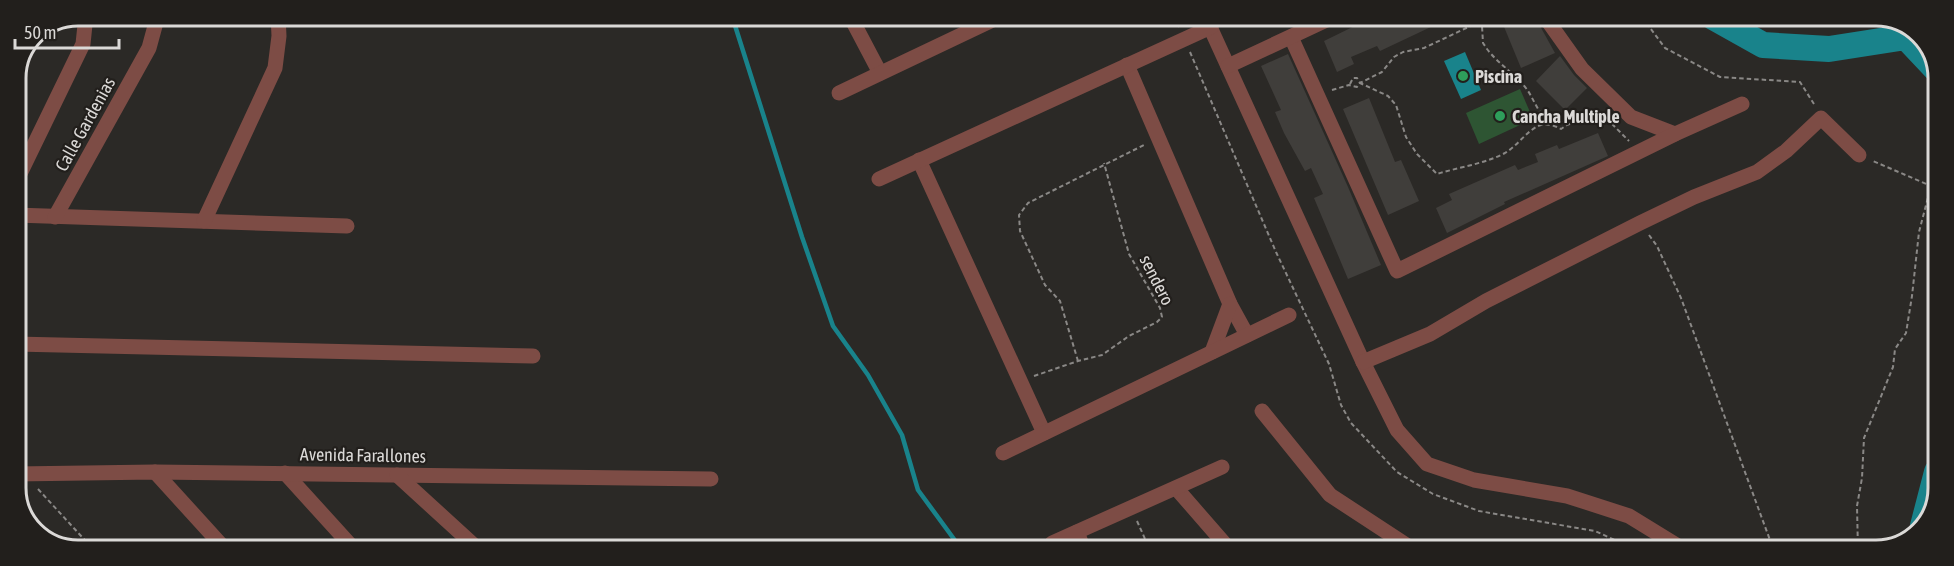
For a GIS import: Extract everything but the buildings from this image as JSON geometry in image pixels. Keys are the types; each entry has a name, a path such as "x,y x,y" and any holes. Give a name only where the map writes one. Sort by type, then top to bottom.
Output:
{"street":[{"path":"26,161 83,44 85,26"},
{"name":"Calle Gardenias","path":"55,217 149,48 155,26"},
{"path":"204,221 275,68 279,26"},
{"path":"855,26 880,74"},
{"path":"839,93 980,26"},
{"path":"879,179 1127,65 1200,26"},
{"path":"1210,26 1363,362 1398,430 1427,464 1474,480 1567,496 1629,516 1668,540"},
{"path":"1228,66 1315,26"},
{"path":"1551,26 1582,69 1631,117 1675,134"},
{"path":"1292,37 1397,271 1675,134 1742,104"},
{"path":"1127,65 1230,304 1247,335"},
{"path":"1363,362 1430,334 1486,300 1694,196 1757,172 1786,151 1821,118 1859,155"},
{"path":"919,160 1044,433"},
{"path":"26,216 347,226"},
{"path":"1212,352 1230,304"},
{"path":"1002,453 1289,315"},
{"path":"26,344 533,356"},
{"path":"1262,411 1330,495 1399,540"},
{"path":"1059,540 1222,467"},
{"path":"155,472 217,540"},
{"name":"Avenida Farallones","path":"26,474 155,472 711,479"},
{"path":"285,473 346,540"},
{"path":"397,475 468,540"},
{"path":"1176,488 1221,540"},
{"path":"1077,532 1080,540"}],"path":[{"path":"1318,95 1349,85 1357,87 1360,83 1382,72 1394,57 1403,52 1424,48 1471,26"},
{"path":"1482,26 1483,43 1487,49 1528,90 1540,111 1550,122 1556,123 1561,118 1567,125"},
{"path":"1649,26 1665,48 1720,77 1800,82 1821,118"},
{"path":"1349,85 1353,78 1357,78 1360,83 1388,96 1396,105 1406,137 1417,154 1437,174 1496,158 1508,152 1538,127 1549,124 1561,129 1601,114 1640,151"},
{"path":"1078,361 1060,301 1045,285 1020,231 1019,215 1028,203 1104,163 1159,138"},
{"path":"1859,155 1928,185"},
{"name":"sendero","path":"1020,381 1102,355 1162,317 1160,308 1129,254 1104,163"},
{"path":"1858,540 1857,506 1862,478 1864,438 1893,367 1894,349 1906,333 1918,232 1928,197"},
{"path":"1640,223 1657,246 1681,298 1770,540"},
{"path":"26,481 84,540"},
{"path":"1131,507 1146,540"}],"green space":[{"name":"Cancha Multiple","path":"1520,89 1533,119 1479,144 1466,113"}],"water":[{"name":"Piscina","path":"1465,52 1481,90 1461,99 1444,61"}],"waterway":[{"path":"735,26 802,237 833,326 868,375 902,435 918,490 955,540"},
{"path":"1729,26 1763,45 1829,49 1906,37 1924,57"}],"place":[{"name":"Piscina","path":"1463,76"},
{"name":"Cancha Multiple","path":"1500,116"}]}
